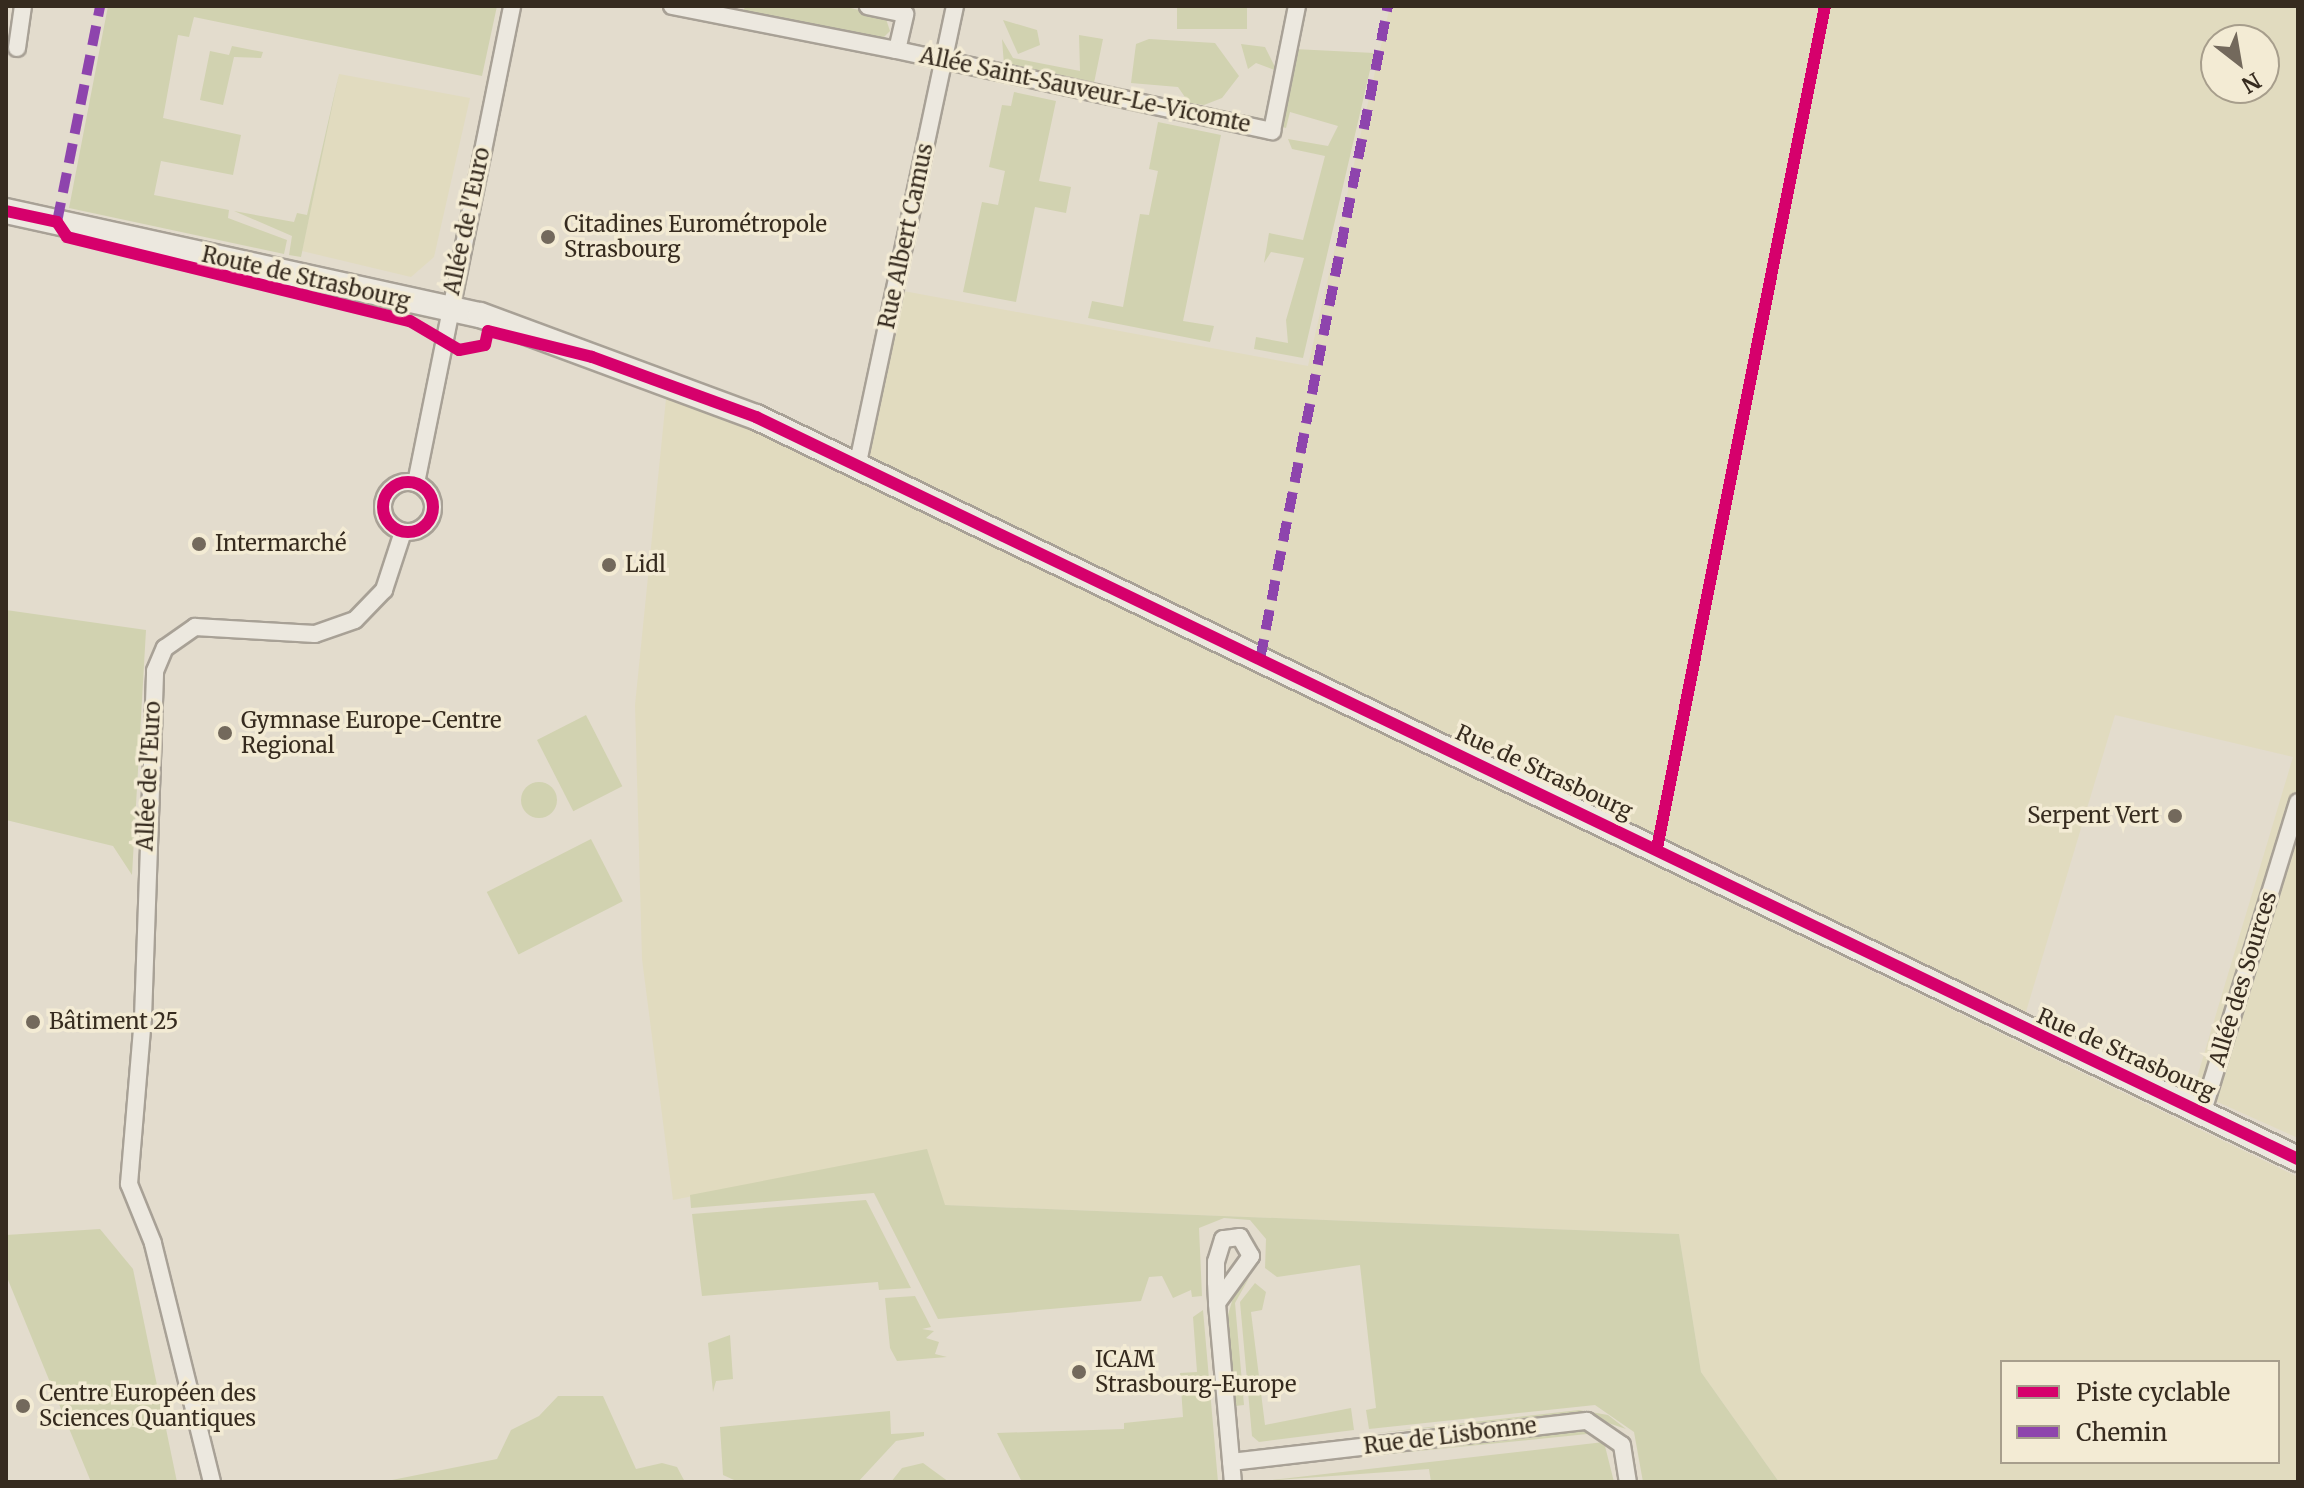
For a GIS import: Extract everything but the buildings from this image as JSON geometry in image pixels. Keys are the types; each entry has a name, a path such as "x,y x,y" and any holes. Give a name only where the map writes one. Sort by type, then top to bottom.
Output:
{"main road":[{"name":"Route de Strasbourg","path":"6,211 457,315 492,319 756,417 857,467"},
{"name":"Rue de Strasbourg","path":"857,467 2298,1159"}],"street":[{"path":"17,48 23,6"},
{"name":"Allée de l'Euro","path":"416,483 457,315 512,6"},
{"name":"Allée Saint-Sauveur-Le-Vicomte","path":"672,6 707,9 943,58 1272,131 1297,6"},
{"name":"Allée Saint-Sauveur-Le-Vicomte","path":"868,6 905,14 897,50"},
{"name":"Rue Albert Camus","path":"857,467 955,6"},
{"path":"416,483 429,492 432,517 423,528 403,532 386,519 383,504 391,489 416,483"},
{"name":"Allée de l'Euro","path":"212,1482 153,1243 136,1209 129,1166 161,656 172,641 205,625 294,635 343,626 384,590 403,532"},
{"name":"Allée des Sources","path":"2203,1111 2298,802"},
{"path":"1217,1303 1233,1482"},
{"name":"Rue de Lisbonne","path":"1231,1462 1587,1421 1616,1436 1628,1482"}],"shaded area":[{"path":"1390,6 2298,6 2298,1138 2193,1091 2293,757 2115,715 2025,1015 856,451 898,290 1308,366"},
{"path":"339,74 470,98 434,257 411,277 302,251"},
{"path":"667,389 2298,1177 2298,1482 1779,1482 1701,1372 1679,1234 944,1205 926,1150 673,1200 642,959 635,705"}],"green space":[{"path":"108,6 497,6 482,76 194,17 189,37 178,35 163,118 241,135 233,175 161,161 154,195 229,210 228,218 287,240 284,254 69,208"},
{"path":"745,6 842,6 885,16 890,31 878,43 743,14"},
{"path":"1177,6 1247,6 1247,29 1177,29"},
{"path":"1003,20 1037,30 1040,45 1018,54"},
{"path":"1079,35 1103,39 1094,83 1004,65 1002,39 1013,58 1080,71"},
{"path":"1149,39 1215,43 1239,76 1222,98 1204,105 1189,103 1178,87 1131,83 1136,44"},
{"path":"1241,44 1265,47 1277,71 1256,63 1248,69"},
{"path":"232,46 263,52 261,58 234,57 223,105 200,100 210,51 229,55"},
{"path":"1294,49 1374,53 1303,358 1254,349 1256,337 1288,343 1286,320 1304,258 1271,252 1264,263 1269,233 1303,240 1325,156 1292,149 1288,139 1328,146 1338,126 1290,112 1286,128 1279,126"},
{"path":"339,74 301,257 289,255 292,236 234,211 294,222 297,213 307,215"},
{"path":"1014,92 1056,101 1039,181 1071,187 1066,213 1035,207 1016,302 963,292 982,202 998,205 1005,171 989,167 1002,105 1011,106"},
{"path":"1158,122 1221,135 1183,321 1214,326 1210,342 1088,318 1092,301 1123,307 1140,214 1149,215 1158,171 1149,169"},
{"path":"6,610 146,630 132,875 113,846 6,820"},
{"path":"586,715 622,786 573,811 537,740"},
{"path":"539,782 551,788 557,800 551,812 539,818 527,812 521,800 527,788"},
{"path":"591,839 623,901 519,954 487,892"},
{"path":"927,1149 945,1205 1679,1234 1701,1372 1779,1482 1643,1482 1634,1432 1595,1405 1369,1429 1366,1410 1376,1408 1360,1265 1277,1277 1265,1268 1266,1239 1250,1220 1224,1218 1199,1228 1202,1296 1192,1297 1191,1290 1173,1298 1162,1276 1149,1277 1141,1301 938,1319 874,1193 691,1208 690,1195"},
{"path":"866,1200 911,1288 879,1290 878,1282 702,1296 692,1214"},
{"path":"100,1229 133,1269 177,1482 91,1482 6,1275 6,1235"},
{"path":"1249,1278 1235,1303 1244,1405 1235,1406 1227,1318 1233,1298"},
{"path":"1255,1283 1266,1292 1262,1310 1251,1312 1265,1425 1351,1408 1354,1430 1259,1442 1252,1436 1240,1302"},
{"path":"915,1296 931,1327 922,1329 934,1331 926,1338 939,1342 935,1354 947,1357 897,1361 890,1348 885,1298"},
{"path":"1203,1310 1218,1482 1022,1482 997,1433 1124,1429 1124,1423 1183,1417 1180,1373 1197,1372 1193,1317"},
{"path":"730,1335 733,1379 716,1381 713,1392 708,1343"},
{"path":"558,1396 603,1396 636,1469 662,1463 677,1467 685,1482 382,1482 497,1459 511,1430 539,1416"},
{"path":"1579,1410 1608,1415 1626,1429 1579,1413 1369,1434"},
{"path":"890,1411 891,1434 924,1432 924,1436 896,1441 858,1482 724,1482 734,1480 723,1475 720,1427"},
{"path":"1577,1430 1597,1433 1261,1467"},
{"path":"1604,1442 1614,1482 1431,1482 1429,1469 1263,1481"},
{"path":"923,1463 949,1482 891,1482 902,1468"}],"marked path":[{"path":"57,222 100,6"},
{"path":"1260,659 1388,6"}],"cycle path":[{"path":"1657,848 1825,6"},
{"path":"6,211 57,222 67,237 410,321 459,350 485,345 488,331 592,357 756,417 2298,1159"},
{"path":"408,482 426,489 433,507 426,525 408,532 390,525 383,507 390,489 408,482"}],"place":[{"name":"Citadines Eurométropole Strasbourg","path":"548,237"},
{"name":"Intermarché","path":"199,544"},
{"name":"Lidl","path":"609,565"},
{"name":"Gymnase Europe-Centre Regional","path":"225,733"},
{"name":"Serpent Vert","path":"2175,816"},
{"name":"Bâtiment 25","path":"33,1022"},
{"name":"ICAM Strasbourg-Europe","path":"1079,1372"},
{"name":"Centre Européen des Sciences Quantiques","path":"23,1406"}]}
